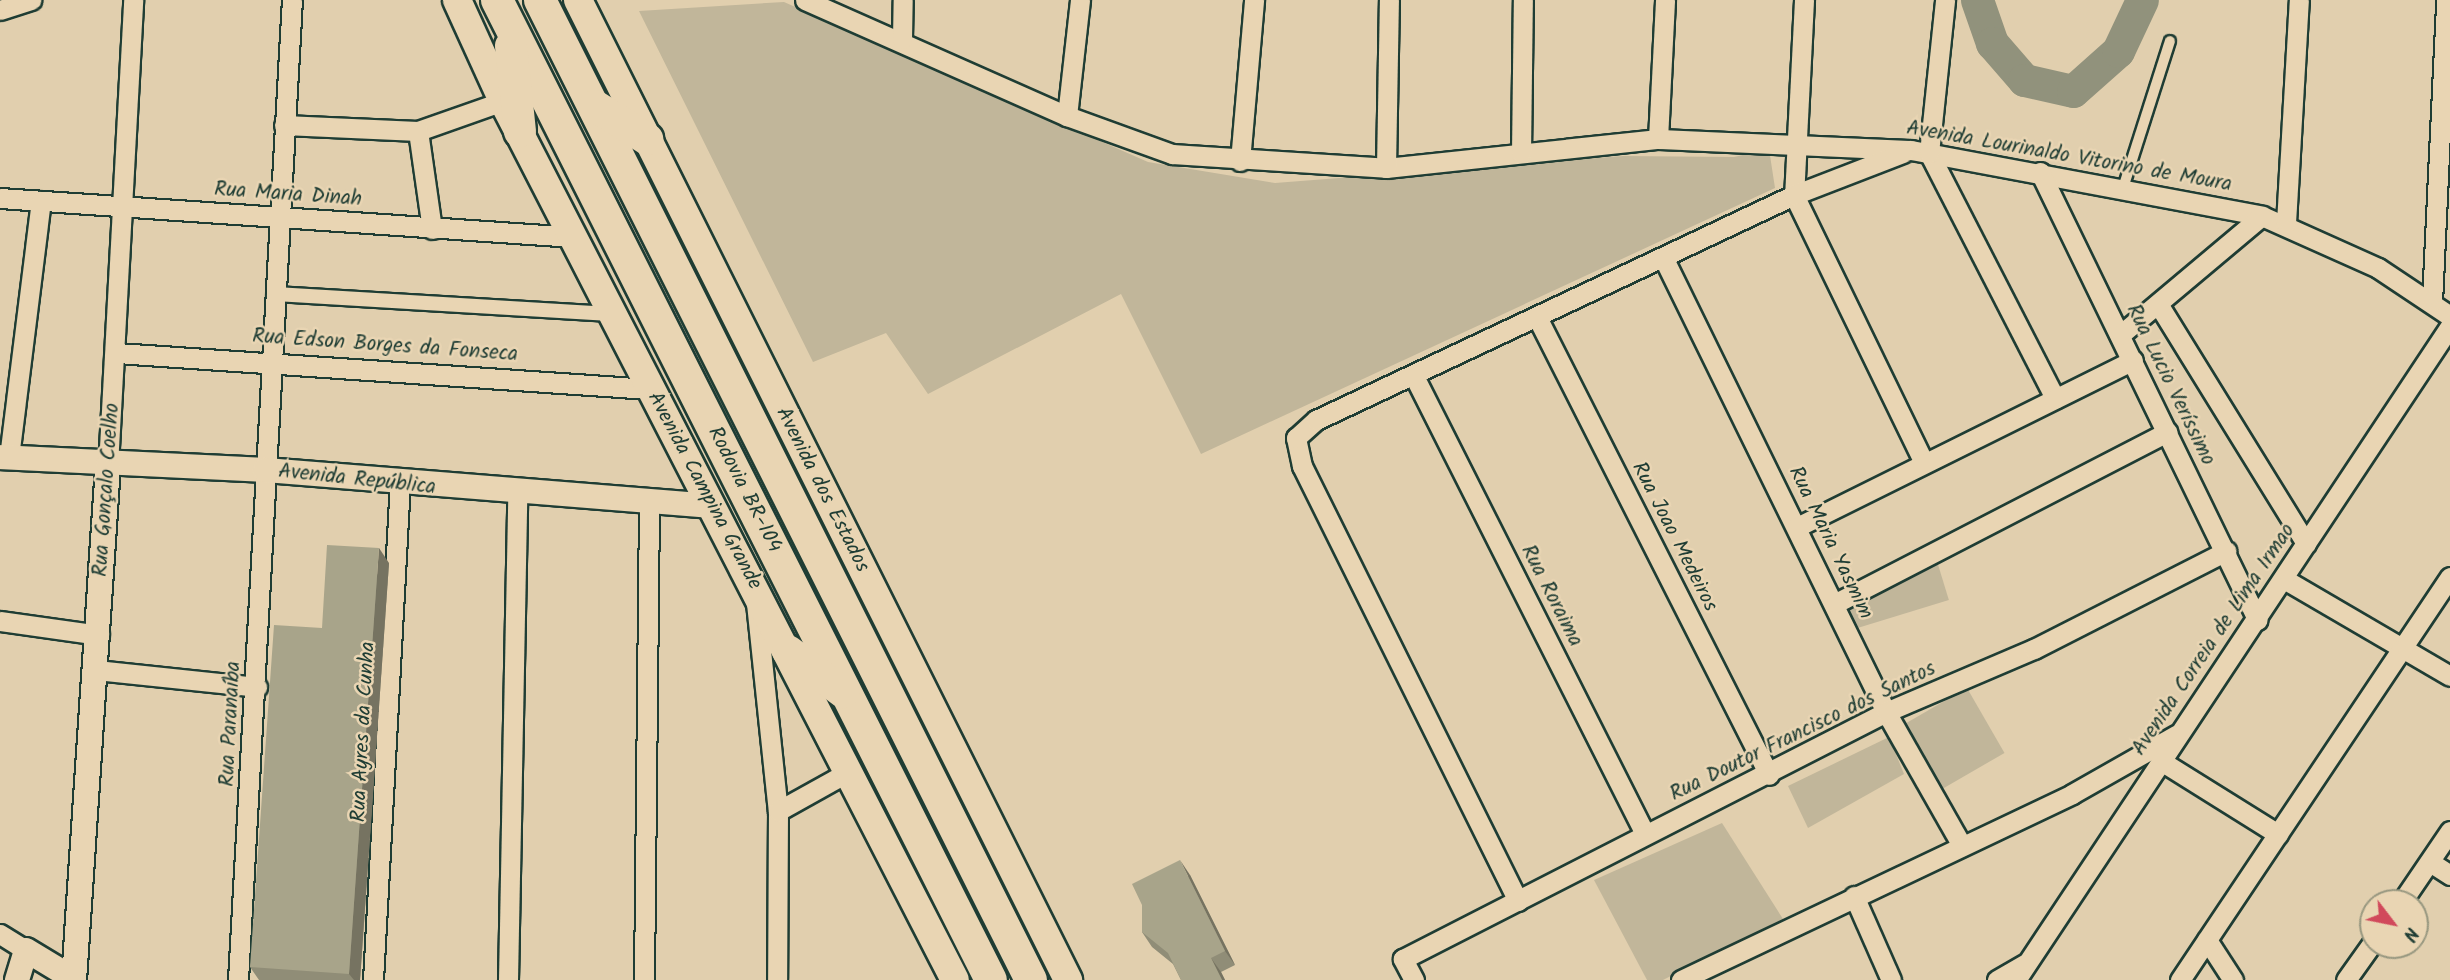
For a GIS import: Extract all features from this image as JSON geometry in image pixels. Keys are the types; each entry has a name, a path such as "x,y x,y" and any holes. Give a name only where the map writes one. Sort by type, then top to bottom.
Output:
{"highway":[{"name":"Rodovia BR-104","path":"540,0 1031,980"},
{"name":"Rodovia BR-104","path":"502,12 991,980"},
{"path":"502,12 520,132"},
{"path":"593,104 647,139"},
{"path":"788,651 849,696"}],"main road":[{"name":"Avenida Campina Grande","path":"457,0 503,101 649,389 754,585 955,980"},
{"name":"Avenida dos Estados","path":"578,0 1068,980"}],"street":[{"path":"0,10 31,0"},
{"name":"Rua Gonçalo Coelho","path":"78,980 117,353 133,0"},
{"name":"Rua Paranaíba","path":"238,980 257,687 265,470 292,0"},
{"name":"Avenida Lourinaldo Vitorino de Moura","path":"805,0 902,39 1067,116 1172,154 1240,161 1386,168 1658,139 1920,152 2124,185 2286,223 2432,302 2450,316"},
{"path":"902,39 903,0"},
{"path":"1067,116 1080,0"},
{"path":"1240,161 1254,0"},
{"path":"1386,168 1388,0"},
{"path":"1521,153 1523,0"},
{"path":"1658,139 1665,0"},
{"path":"1804,0 1792,145 1794,195 1924,463"},
{"path":"1945,0 1920,152 2055,398"},
{"path":"2286,223 2299,0"},
{"path":"2432,302 2446,0"},
{"path":"284,125 418,131 503,101"},
{"path":"418,131 432,229"},
{"path":"1518,901 1302,466 1296,438 1316,420 1415,378 1794,195 1920,152"},
{"name":"Rua Lucio Veríssimo","path":"2040,172 2258,620"},
{"name":"Rua Maria Dinah","path":"0,198 573,237"},
{"path":"5,457 41,201"},
{"path":"2120,335 2160,307 2263,216"},
{"name":"Rua Maria Yasmim","path":"1663,257 1836,603 1886,712 1962,846"},
{"path":"274,294 611,314"},
{"path":"2160,307 2306,543"},
{"name":"Rua Joao Medeiros","path":"1538,319 1769,775"},
{"name":"Avenida Correia de Lima Irmao","path":"2016,980 2179,733 2258,620 2450,326"},
{"name":"Rua Edson Borges da Fonseca","path":"117,353 271,359 649,389"},
{"path":"1797,527 2133,360"},
{"name":"Rua Roraima","path":"1415,378 1645,834"},
{"path":"1836,603 2168,432"},
{"name":"Avenida República","path":"5,457 108,466 265,470 400,486 649,506 713,506"},
{"name":"Rua Ayres da Cunha","path":"373,980 400,486"},
{"path":"508,980 517,495"},
{"path":"644,980 649,506"},
{"name":"Rua Doutor Francisco dos Santos","path":"1414,980 1403,959 1645,834 1769,775 1886,712 2034,649 2226,551"},
{"path":"2180,980 2450,577"},
{"path":"2284,579 2403,646 2450,676"},
{"path":"754,585 778,811 777,980"},
{"path":"0,621 99,635"},
{"path":"96,670 257,687"},
{"path":"1681,980 1962,846 2179,733"},
{"path":"2161,761 2278,834"},
{"path":"778,811 850,771"},
{"path":"2411,889 2450,831"},
{"path":"2430,862 2450,875"},
{"path":"1854,896 1891,980"},
{"path":"0,934 78,980"},
{"path":"2207,940 2233,980"},
{"path":"17,980 26,950"},
{"path":"2346,980 2361,959"},
{"path":"1997,980 2029,961"}],"lane":[{"path":"2124,185 2170,41"}],"shaded area":[{"path":"784,2 1148,162 1275,183 1623,156 1734,157 1769,149 1775,188 1201,454 1121,294 928,394 886,333 813,362 639,11"},
{"path":"1936,558 1949,600 1849,630 1837,588"},
{"path":"1967,688 2004,753 1940,790 1902,726"},
{"path":"1889,737 1904,774 1808,828 1788,786"},
{"path":"1722,823 1783,919 1663,980 1647,980 1594,880"}],"building":[{"path":"327,545 379,548 349,974 250,967 274,625 322,628"},
{"path":"1180,860 1225,951 1211,958 1222,980 1181,980 1168,953 1142,932 1142,905 1132,884"}],"waterway":[{"path":"1977,0 1992,43 2024,80 2073,91 2118,51 2142,0"}]}
